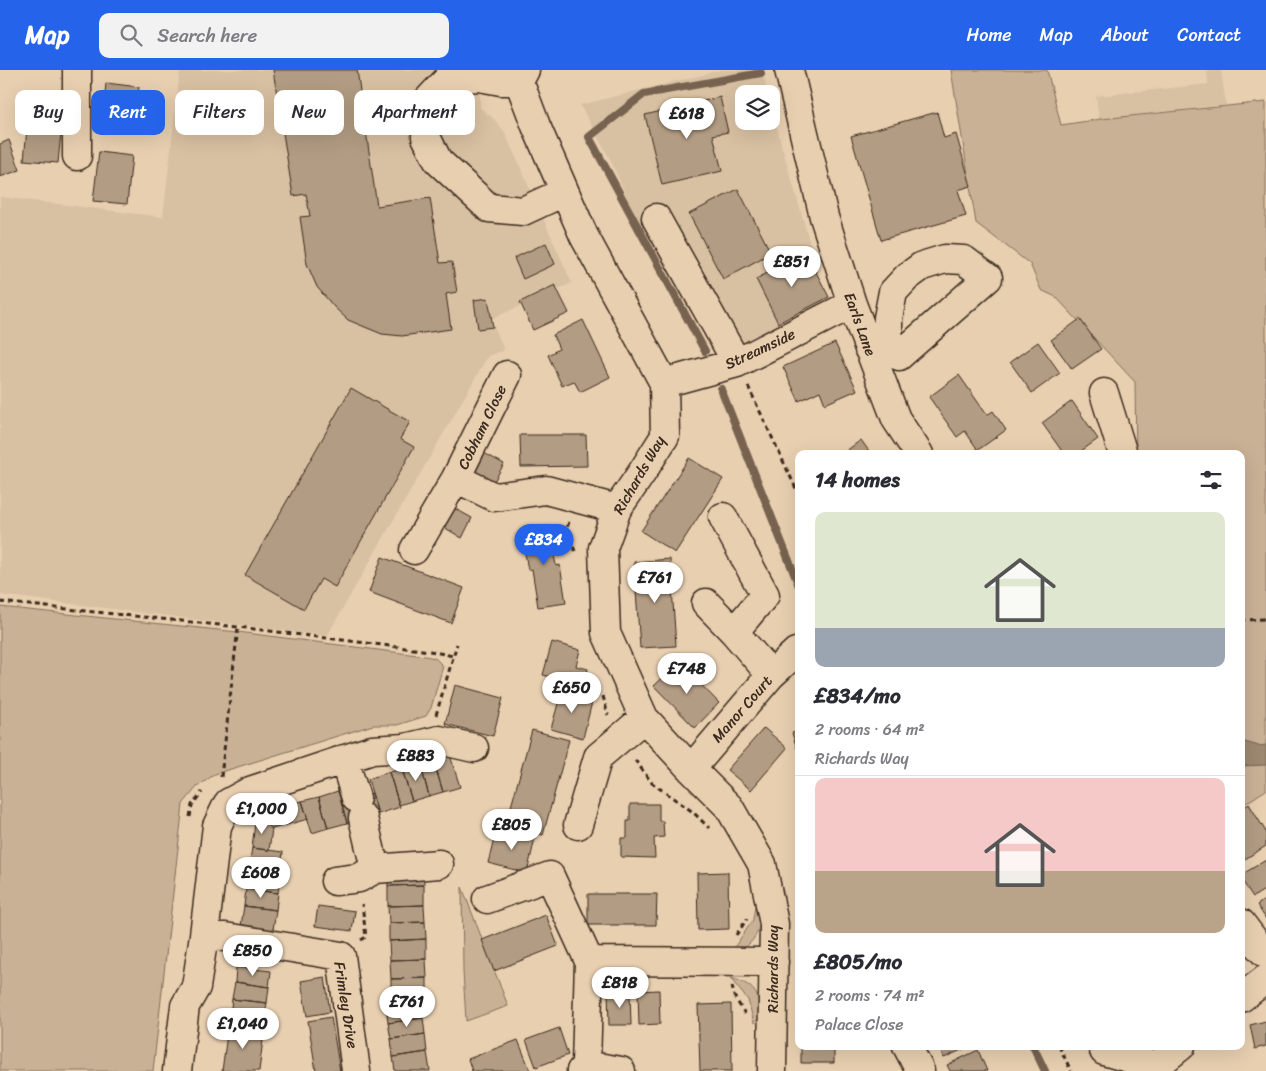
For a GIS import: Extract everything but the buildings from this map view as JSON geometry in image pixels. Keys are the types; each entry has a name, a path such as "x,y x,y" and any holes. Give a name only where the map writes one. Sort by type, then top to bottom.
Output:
{"street":[{"path":"77,70 77,156"},
{"name":"Earls Lane","path":"788,70 824,217 852,304 878,343 896,419 916,450"},
{"path":"522,76 501,81 479,77 448,79 428,100 426,137 438,162 488,208 523,211 564,192"},
{"name":"Richards Way","path":"522,76 536,126 584,236 664,383 665,436 616,509 603,548 606,633 644,718 728,807 762,864 774,924 772,1071"},
{"path":"656,218 737,362"},
{"name":"Streamside","path":"664,383 737,362 852,304"},
{"name":"Cobham Close","path":"414,550 456,478 508,376"},
{"path":"1104,393 1122,450"},
{"name":"Cobham Close","path":"456,478 494,497 546,490 616,509"},
{"path":"723,517 765,595 734,632"},
{"path":"706,603 771,675"},
{"name":"Manor Court","path":"691,769 771,675 795,653"},
{"path":"578,825 598,757 644,718"},
{"path":"177,1071 185,1006 196,987 217,826 228,803 250,791 372,750 404,748 439,740 474,748"},
{"path":"344,759 360,808 356,876 439,864"},
{"path":"487,900 550,876 589,960 584,1068 621,1071"},
{"path":"1245,928 1266,954"},
{"name":"Frimley Drive","path":"204,935 225,936 341,956 356,1071"},
{"path":"589,960 774,962"},
{"path":"1245,995 1266,979"},
{"path":"909,1050 920,1071"},
{"path":"1104,1052 1156,1068 1176,1050"}],"path":[{"path":"737,362 795,486"},
{"path":"0,602 238,626 430,650 453,656"},
{"path":"1245,620 1266,619"},
{"path":"221,778 238,626"},
{"path":"341,956 366,937 356,876"},
{"path":"1060,1050 1070,1071"}],"shaded area":[{"path":"180,70 480,70 480,108 493,118 504,131 572,283 491,319 504,350 488,356 327,636 0,595 0,197 163,217 175,113 175,135 264,135 264,90 178,90"},
{"path":"722,70 762,70 766,85 735,85 735,130 778,130 812,250 825,304 713,357 713,342 688,309 635,215 609,157 580,105"},
{"path":"951,70 1047,70 1061,125 1101,119 1266,102 1266,790 1246,803 1245,450 1136,450 1135,382 1056,297 1041,290 1030,264 976,223"},
{"path":"1207,70 1221,70 1226,105 1099,119 1096,96 1208,84"},
{"path":"0,607 238,632 425,656 435,658 443,666 431,708 426,716 397,725 373,725 215,774 197,787 183,804 153,1071 0,1071"},
{"path":"1245,742 1259,746 1266,745 1266,765 1245,766"},
{"path":"462,887 508,1006 466,1021 463,971"},
{"path":"756,898 760,915 759,929 757,934 738,954 733,949 753,920"},
{"path":"730,978 745,983 757,996 760,1018 754,1023 748,1000"}],"waterway":[{"path":"705,351 589,137 644,94 761,73"},
{"path":"721,389 795,576"},
{"path":"1035,1050 1045,1071"}]}
